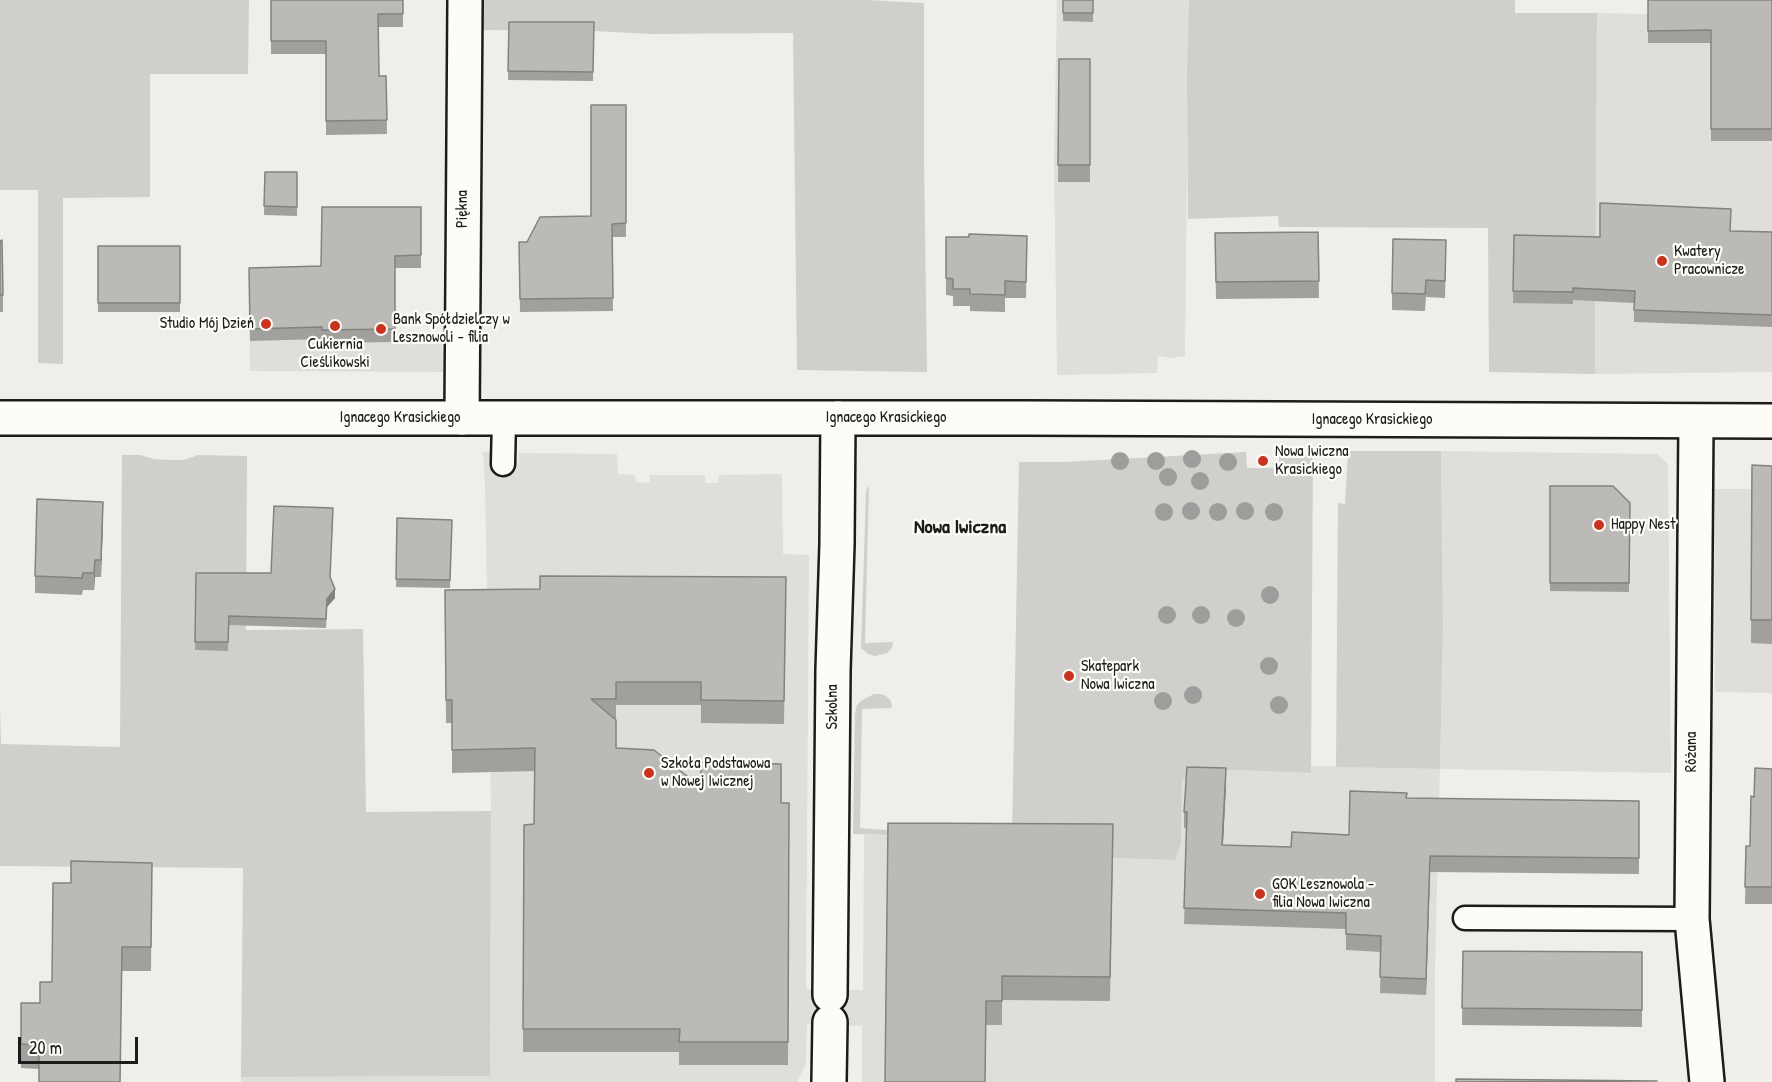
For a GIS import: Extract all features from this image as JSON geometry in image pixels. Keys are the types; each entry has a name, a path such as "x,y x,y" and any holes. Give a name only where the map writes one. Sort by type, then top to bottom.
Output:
{"street":[{"name":"Piękna","path":"462,418 465,0"},
{"name":"Ignacego Krasickiego","path":"0,418 1772,421"},
{"name":"Szkolna","path":"829,1082 838,418"},
{"name":"Różana","path":"1696,422 1692,919 1707,1082"}],"lane":[{"path":"503,464 504,418"},
{"path":"1465,918 1692,919"}],"shaded area":[{"path":"0,0 249,0 248,74 150,74 150,197 63,198 63,364 38,363 38,190 0,190"},
{"path":"481,0 867,0 924,3 927,372 797,370 793,33 650,34 479,30"},
{"path":"1057,0 1189,0 1185,356 1171,358 1158,356 1157,373 1057,375 1054,161"},
{"path":"1189,0 1515,0 1515,13 1597,13 1595,374 1489,372 1488,228 1279,227 1278,216 1188,219"},
{"path":"1772,0 1772,372 1595,374 1597,13 1648,14"},
{"path":"249,280 395,293 395,342 442,343 443,372 250,371"},
{"path":"1348,451 1441,451 1443,625 1440,769 1336,767 1338,503 1345,504"},
{"path":"1441,451 1657,454 1668,464 1671,773 1440,769 1443,625"},
{"name":"Szkoła Podstawowa w Nowej Iwicznej","path":"483,452 492,452 491,464 519,463 519,453 617,454 618,474 635,475 636,482 650,483 650,475 705,475 705,483 718,483 719,475 782,474 783,554 809,555 806,989 863,990 864,835 1012,837 1113,848 1113,858 1175,860 1181,844 1182,780 1204,773 1232,770 1310,773 1311,766 1440,769 1435,967 1435,1082 862,1082 862,1026 807,1024 806,1064 797,1082 241,1082 241,1077 490,1076 491,811"},
{"path":"1246,452 1247,468 1279,468 1279,453 1313,454 1311,773 1232,770 1204,773 1182,780 1181,844 1175,860 1113,858 1113,848 1012,837 1019,462 1064,462"},
{"path":"122,455 140,455 170,460 184,460 198,455 247,456 246,630 363,629 366,812 491,811 490,1076 241,1077 243,868 0,866 0,707 1,744 120,747"},
{"path":"869,485 865,643 893,642 892,648 887,653 875,656 861,648 866,491"},
{"path":"1714,489 1772,489 1772,693 1715,692"},
{"path":"874,694 886,696 891,701 892,708 862,709 860,828 887,830 888,835 853,834 855,713 857,705 862,700"}],"building":[{"path":"271,0 403,0 403,14 378,14 379,76 386,76 387,120 326,121 326,41 271,41"},
{"path":"1063,0 1093,0 1093,13 1063,13"},
{"path":"1648,0 1772,0 1772,129 1711,129 1711,30 1648,31"},
{"path":"509,22 594,22 593,72 508,71"},
{"path":"1059,59 1090,59 1090,165 1058,165"},
{"path":"591,105 626,105 626,223 612,224 613,298 520,299 519,242 527,242 540,217 591,216"},
{"path":"265,172 297,172 297,207 264,206"},
{"path":"1600,203 1731,209 1730,231 1772,232 1772,315 1634,310 1635,291 1573,288 1573,292 1513,291 1514,235 1600,237"},
{"path":"322,207 421,207 421,255 395,256 395,329 322,330 322,327 250,329 249,268 321,266"},
{"path":"1318,232 1319,281 1216,282 1215,233"},
{"path":"969,234 1027,236 1026,282 1005,281 1005,295 970,294 970,289 953,289 953,279 946,278 946,237 969,237"},
{"path":"1393,239 1446,240 1445,281 1426,280 1425,294 1392,293"},
{"path":"2,240 3,295 0,295 0,241"},
{"path":"98,246 180,246 180,303 98,303"},
{"path":"1752,465 1772,466 1772,620 1751,620"},
{"path":"1550,486 1613,486 1630,503 1629,583 1550,583"},
{"path":"37,499 103,502 101,560 95,560 94,573 83,573 82,578 35,576"},
{"path":"274,506 333,508 330,577 335,589 327,599 326,619 229,616 228,642 195,642 196,573 271,573"},
{"path":"397,518 452,520 450,580 396,579"},
{"path":"540,576 786,577 784,701 701,700 701,682 616,682 616,699 591,699 616,720 616,748 654,750 701,787 701,762 781,764 781,803 789,803 788,1042 679,1042 680,1029 523,1029 524,825 534,824 535,748 452,750 452,700 446,700 445,590 540,589"},
{"path":"1187,767 1226,768 1222,845 1291,847 1292,832 1349,835 1350,791 1407,793 1406,798 1639,801 1639,858 1430,856 1426,979 1380,977 1381,936 1346,934 1346,913 1184,908 1187,812 1184,812"},
{"path":"1755,768 1772,769 1772,887 1745,887 1746,846 1750,846 1751,796 1754,797"},
{"path":"888,823 1113,824 1110,977 1002,976 1002,1001 986,1001 985,1082 885,1082"},
{"path":"71,861 152,863 151,947 122,947 120,1082 39,1082 39,1045 21,1044 21,1003 40,1003 40,982 52,982 53,883 71,883"},
{"path":"1463,951 1642,952 1642,1010 1462,1008"},
{"path":"1456,1079 1657,1081 1456,1082"}],"place":[{"name":"Kwatery Pracownicze","path":"1662,261"},
{"name":"Studio Mój Dzień","path":"266,324"},
{"name":"Cukiernia Cieślikowski","path":"335,326"},
{"name":"Bank Spółdzielczy w Lesznowoli - filia","path":"381,329"},
{"name":"Nowa Iwiczna Krasickiego","path":"1263,461"},
{"name":"Happy Nest","path":"1599,525"},
{"name":"Skatepark Nowa Iwiczna","path":"1069,676"},
{"name":"Szkoła Podstawowa w Nowej Iwicznej","path":"649,773"},
{"name":"GOK Lesznowola - filia Nowa Iwiczna","path":"1260,894"}],"district":[{"name":"Nowa Iwiczna","path":"960,528"}]}
